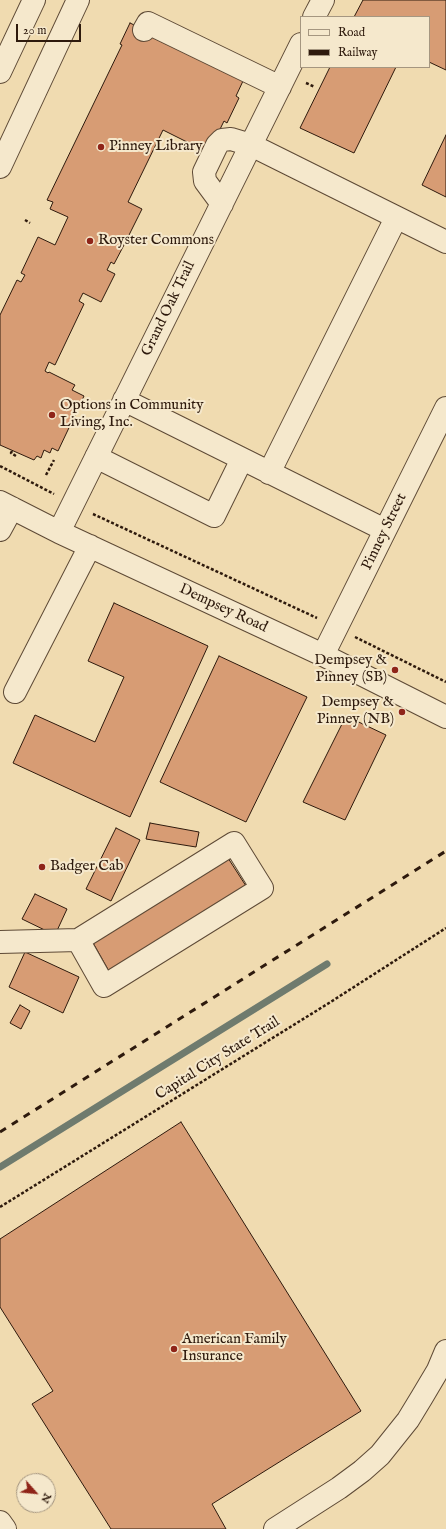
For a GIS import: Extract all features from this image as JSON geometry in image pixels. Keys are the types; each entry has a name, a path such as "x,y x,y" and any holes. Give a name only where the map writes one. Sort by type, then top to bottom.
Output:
{"street":[{"path":"0,72 34,0"},
{"path":"0,167 78,0"},
{"path":"315,16 323,0"},
{"path":"144,30 148,23 280,86"},
{"name":"Grand Oak Trail","path":"58,532 300,46"},
{"path":"222,204 205,181 204,172 217,146 222,140 231,139 250,145 446,242"},
{"path":"269,473 396,218"},
{"path":"124,400 385,530"},
{"name":"Pinney Street","path":"323,655 446,408"},
{"path":"96,457 214,516 242,459"},
{"path":"0,530 6,505"},
{"name":"Dempsey Road","path":"6,505 58,532 323,655 446,717"},
{"path":"15,692 90,546"},
{"path":"0,942 78,940 234,843 262,888 104,986 78,940"},
{"path":"275,1529 339,1488 380,1455 395,1438 419,1403 438,1370 446,1351"},
{"path":"0,1522 5,1529"}],"path":[{"path":"304,81 315,87"},
{"path":"24,220 30,223"},
{"path":"12,451 11,453 16,456"},
{"path":"46,475 54,460"},
{"path":"0,466 72,504 306,613"},
{"path":"372,646 446,682"},
{"name":"Capital City State Trail","path":"0,1207 329,1003 446,928"}],"building":[{"path":"363,0 446,0 446,70 430,62 430,16 355,16"},
{"name":"Royster Commons","path":"130,23 153,34 152,37 243,81 236,96 239,98 227,123 224,121 210,150 204,147 203,150 163,130 128,202 142,209 127,239 124,238 122,244 124,245 114,264 111,262 107,270 115,274 101,302 83,293 79,301 84,304 55,365 49,362 45,371 75,385 72,390 84,396 58,451 52,448 50,453 44,450 41,458 37,456 34,460 0,445 0,315 17,280 21,282 25,275 21,273 38,237 55,245 68,217 50,209 53,202 47,200 122,45 120,44"},
{"path":"330,68 396,68 354,153 300,128"},
{"path":"446,135 446,197 422,185"},
{"path":"114,603 208,646 130,817 13,763 35,715 95,742 124,677 88,661"},
{"path":"219,656 307,697 246,822 160,782"},
{"path":"346,716 386,735 345,820 303,802"},
{"path":"150,823 199,832 196,847 146,839"},
{"path":"116,828 140,840 111,901 86,889"},
{"path":"228,858 246,886 110,973 92,941"},
{"path":"35,894 67,909 55,935 22,919"},
{"path":"25,952 79,977 63,1013 9,987"},
{"path":"20,1005 30,1011 21,1029 10,1023"},
{"name":"American Family Insurance","path":"181,1122 361,1411 212,1504 226,1529 111,1529 32,1404 53,1391 0,1307 0,1239"}],"waterway":[{"path":"0,1167 327,964"}],"railway":[{"path":"0,1132 446,851"}],"place":[{"name":"Pinney Library","path":"101,147"},
{"name":"Royster Commons","path":"90,241"},
{"name":"Options in Community Living, Inc.","path":"52,415"},
{"name":"Dempsey & Pinney (SB)","path":"395,670"},
{"name":"Dempsey & Pinney (NB)","path":"402,712"},
{"name":"Badger Cab","path":"42,867"},
{"name":"American Family Insurance","path":"174,1349"}]}
